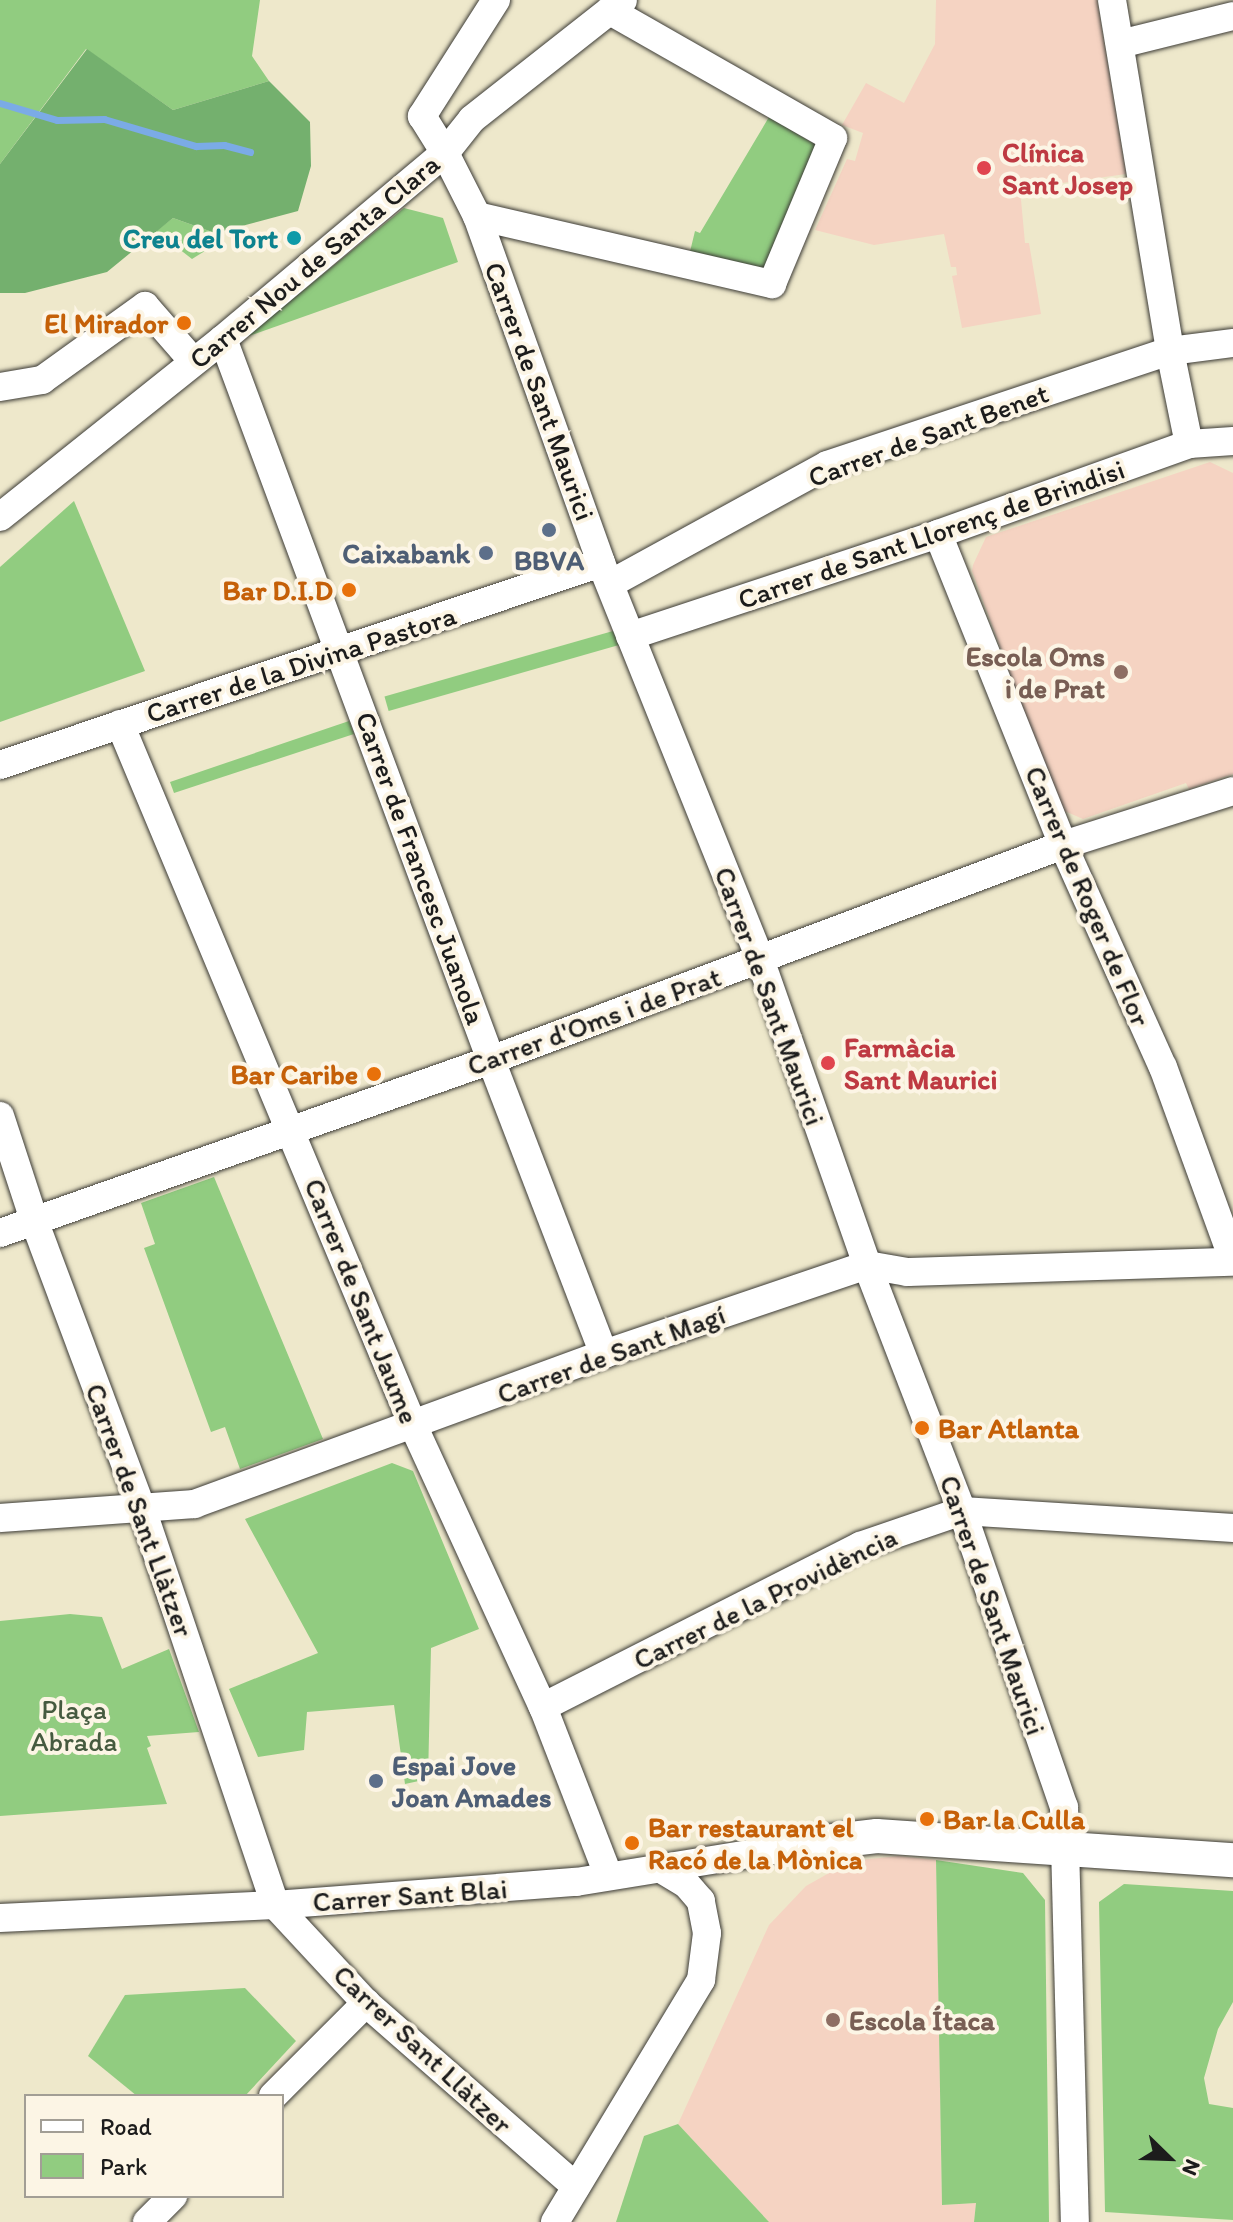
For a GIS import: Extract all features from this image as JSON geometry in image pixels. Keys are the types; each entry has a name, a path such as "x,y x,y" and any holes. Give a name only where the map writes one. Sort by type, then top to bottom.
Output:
{"street":[{"name":"Carrer de Sant Maurici","path":"496,0 422,116 477,216 606,574 760,959 867,1265 962,1511 1064,1807 1075,2222"},
{"path":"1112,0 1170,351 1189,444"},
{"name":"Carrer Nou de Santa Clara","path":"0,517 223,339 445,153 472,119 617,6"},
{"path":"477,216 772,284 833,138 617,6"},
{"path":"1120,44 1233,16"},
{"path":"0,387 42,380 145,306 193,361"},
{"name":"Carrer de Francesc Juanola","path":"223,339 342,651 491,1060 604,1354"},
{"name":"Carrer de Sant Benet","path":"606,574 827,465 1170,351 1233,343"},
{"name":"Carrer de Sant Llorenç de Brindisi","path":"630,636 938,534 1189,444 1233,441"},
{"name":"Carrer de Roger de Flor","path":"938,534 1063,845 1163,1067 1233,1260"},
{"name":"Carrer de la Divina Pastora","path":"0,765 342,651 606,574"},
{"name":"Carrer de Sant Jaume","path":"120,724 292,1129 413,1425 543,1707 608,1875"},
{"name":"Carrer d'Oms i de Prat","path":"2,1232 35,1223 491,1060 1063,845 1233,791"},
{"name":"Carrer de Sant Llàtzer","path":"0,1116 35,1223 142,1509 275,1905"},
{"name":"Carrer de Sant Magí","path":"0,1518 194,1504 604,1354 867,1265 907,1272 1233,1260"},
{"name":"Carrer de la Providència","path":"543,1707 860,1546 962,1511 1233,1528"},
{"path":"817,1843 877,1836 1233,1860"},
{"name":"Carrer Sant Blai","path":"0,1918 275,1905 576,1882 817,1843"},
{"path":"555,2222 701,1980 707,1933 701,1901 686,1884 661,1869"},
{"name":"Carrer Sant Llàtzer","path":"275,1905 366,2003 576,2187"},
{"path":"275,2094 366,2003"},
{"path":"147,2222 171,2198"}],"shaded area":[{"name":"Clínica Sant Josep","path":"936,0 1097,0 1126,174 1020,189 1025,243 1029,243 1041,314 962,328 952,276 957,275 956,267 951,267 944,234 874,245 815,230 847,159 855,161 863,133 842,125 866,83 904,103 935,44"},
{"name":"Escola Oms i de Prat","path":"1210,462 1233,473 1233,774 1189,789 1186,783 1083,819 1060,809 972,571 973,565 986,537"},
{"name":"Escola Ítaca","path":"899,1856 936,1860 942,2205 976,2203 974,2222 769,2222 678,2124 769,1925 806,1886 838,1868 860,1860"}],"green space":[{"path":"0,0 260,0 252,56 269,81 173,110 86,49 0,164"},
{"path":"87,49 173,110 269,81 310,122 311,166 298,211 215,233 173,218 107,272 25,293 0,293 0,164"},
{"path":"769,117 816,145 764,270 688,260 695,231 700,233"},
{"path":"404,208 443,218 458,262 246,337"},
{"path":"173,218 215,233 221,241 192,259 156,231"},
{"path":"74,501 145,671 0,722 0,567"},
{"path":"620,629 624,643 389,711 384,697"},
{"path":"349,721 354,734 174,793 170,782"},
{"path":"214,1177 323,1439 240,1469 225,1427 211,1432 144,1248 155,1244 141,1203"},
{"path":"392,1463 413,1471 479,1629 431,1648 428,1779 405,1784 394,1705 307,1712 304,1750 258,1757 229,1689 318,1653 245,1519"},
{"name":"Plaça Abrada","path":"70,1614 102,1617 122,1669 169,1649 199,1732 147,1736 151,1746 147,1748 167,1804 0,1816 0,1621"},
{"path":"936,1860 1023,1873 1045,1900 1049,2222 974,2222 976,2203 942,2205"},
{"path":"1124,1884 1233,1891 1233,2002 1218,2029 1204,2078 1209,2104 1233,2108 1233,2220 1105,2212 1099,1902"},
{"path":"245,1988 296,2041 247,2094 135,2094 88,2056 125,1995"},
{"path":"678,2124 769,2222 616,2222 644,2136"}],"waterway":[{"path":"0,103 57,120 104,119 196,146 224,145 250,152"}],"place":[{"name":"Clínica Sant Josep","path":"984,168"},
{"name":"Creu del Tort","path":"294,238"},
{"name":"El Mirador","path":"184,323"},
{"name":"BBVA","path":"549,530"},
{"name":"Caixabank","path":"486,553"},
{"name":"Bar D.I.D","path":"349,590"},
{"name":"Escola Oms i de Prat","path":"1121,672"},
{"name":"Farmàcia Sant Maurici","path":"828,1063"},
{"name":"Bar Caribe","path":"374,1074"},
{"name":"Bar Atlanta","path":"922,1428"},
{"name":"Espai Jove Joan Amades","path":"376,1781"},
{"name":"Bar la Culla","path":"927,1819"},
{"name":"Bar restaurant el Racó de la Mònica","path":"632,1843"},
{"name":"Escola Ítaca","path":"833,2020"}]}
